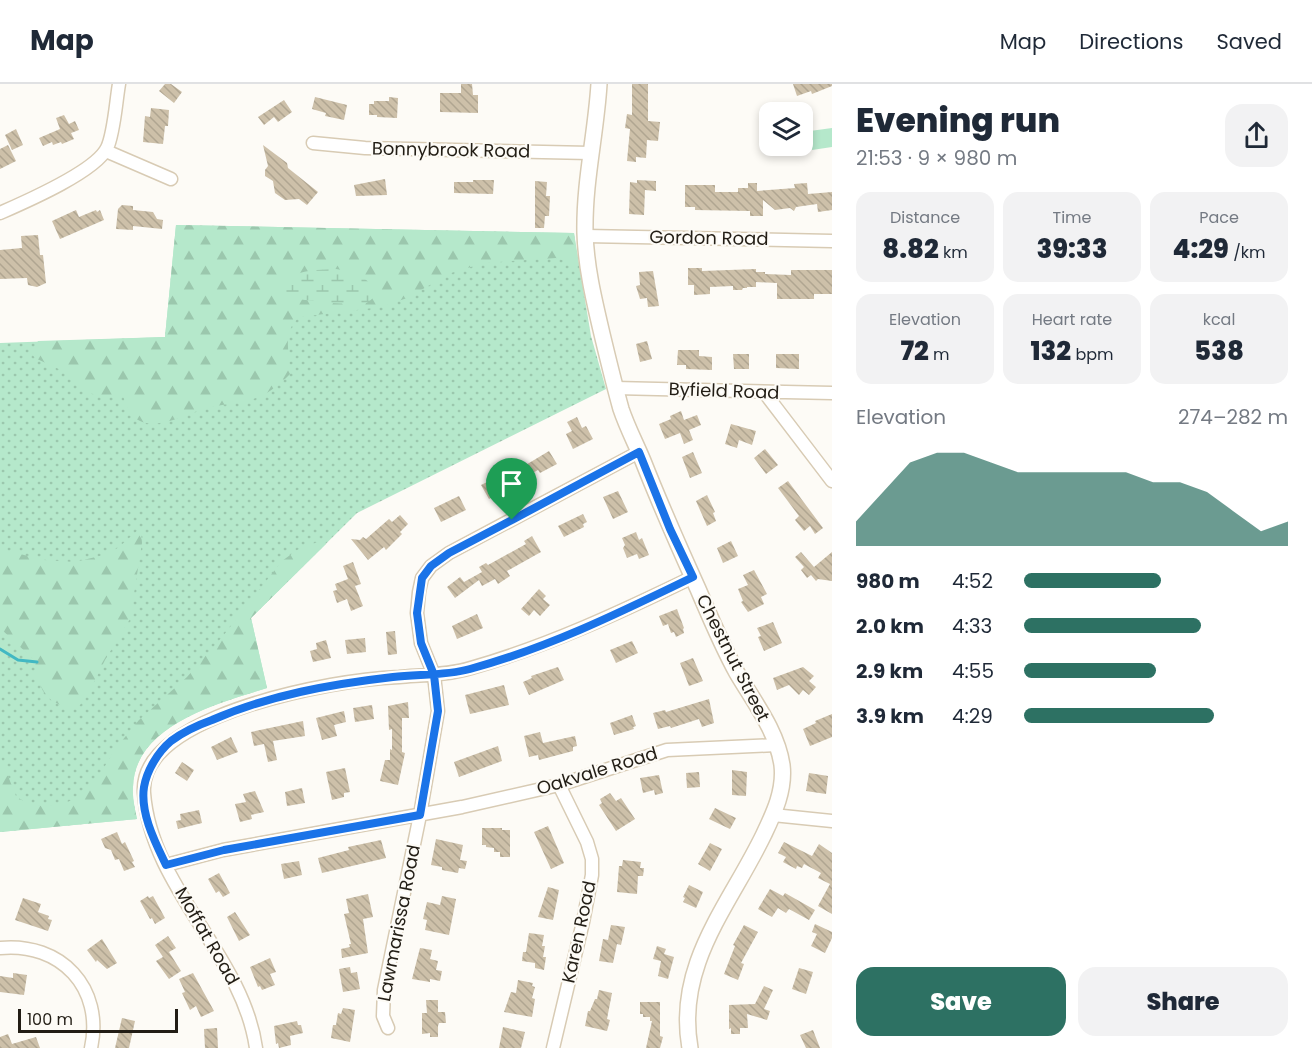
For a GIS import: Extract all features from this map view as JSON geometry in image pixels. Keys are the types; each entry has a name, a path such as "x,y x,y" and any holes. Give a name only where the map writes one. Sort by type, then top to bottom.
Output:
{"main road":[{"name":"Chestnut Street","path":"599,84 585,205 586,236 588,270 615,388 670,529 727,653 767,722 782,763 780,794 773,815 760,843 720,911 696,962 691,979 687,1013 690,1048"}],"street":[{"path":"0,213 67,180 98,161 110,141 119,84"},
{"name":"Bonnybrook Road","path":"313,143 365,148 590,153"},
{"path":"106,151 171,179"},
{"name":"Gordon Road","path":"586,236 832,241"},
{"name":"Byfield Road","path":"615,388 832,393"},
{"path":"764,392 832,481"},
{"name":"Lawmarissa Road","path":"388,1028 383,1016 384,990 420,815 438,711 434,675 421,643 417,613 422,578 431,566 449,553 639,452"},
{"name":"Moffat Road","path":"256,1048 247,1010 237,987 166,865 151,832 145,810 143,789 152,765 171,741 196,726 270,699 332,685 434,675 468,669 538,646 634,606 693,577"},
{"name":"Oakvale Road","path":"166,865 224,850 420,815 559,785 667,750 776,745"},
{"name":"Karen Road","path":"553,1048 592,875 592,860 588,842 559,785"},
{"path":"773,815 832,821"},
{"path":"0,948 21,947 37,951 68,967 79,978 89,997 94,1015 95,1032 91,1048"}],"green space":[{"path":"832,128 832,147 813,150 813,131"},
{"path":"176,225 574,233 591,336 606,389 357,513 251,618 267,688 226,701 182,720 163,732 148,747 137,766 133,787 137,819 0,832 0,343 165,337"},
{"path":"176,225 574,233 578,265 556,258 484,263 451,273 407,298 381,307 300,317 290,329 288,336 290,374 275,387 251,400 207,408 165,422 140,421 131,414 123,396 94,395 63,371 35,358 31,353 38,341 165,337","holes":["288,278 355,303 290,297 280,288"]},
{"path":"336,269 354,273 365,279 373,288 375,294 373,298 360,304 316,301 290,297 280,288 290,277 297,274 313,270"},
{"path":"137,531 141,532 142,543 130,619 89,692 80,705 71,710 52,701 43,691 32,658 0,628 0,549 44,560 75,562 108,554"},
{"path":"320,541 326,544 251,618 267,688 204,709 164,732 148,747 137,765 133,787 137,819 0,832 0,756 16,796 26,803 43,806 63,804 74,799 87,790 139,720 187,677 223,636 282,561 297,550"}],"building":[{"path":"165,84 171,84 182,92 174,103 159,91"},
{"path":"461,84 472,84 473,95 478,95 478,113 440,112 440,93 461,93"},
{"path":"632,84 648,84 648,121 660,122 658,141 647,140 646,158 636,157 636,162 627,161 630,129 625,128 627,114 632,115"},
{"path":"793,84 832,84 832,86 812,94 811,91 797,96"},
{"path":"315,97 347,105 344,120 325,116 326,113 312,109"},
{"path":"389,97 398,98 397,118 369,115 369,104 374,104 374,101 389,101"},
{"path":"284,100 292,112 278,122 274,117 264,125 258,117"},
{"path":"151,108 169,110 163,144 143,142 145,116 150,117"},
{"path":"64,115 69,124 75,121 79,130 71,133 74,139 62,144 61,142 53,145 52,142 43,146 39,138 60,129 56,118"},
{"path":"16,129 23,145 12,150 5,135"},
{"path":"8,145 16,161 0,169 0,149"},
{"path":"263,145 287,163 288,168 318,192 307,205 299,199 285,200 275,193 273,181 265,176 268,166"},
{"path":"385,179 387,195 356,196 354,185"},
{"path":"473,180 494,180 493,194 454,193 454,182 473,182"},
{"path":"637,180 656,181 656,191 645,190 644,215 629,214 630,182 637,183"},
{"path":"535,181 547,182 546,196 550,196 549,216 545,216 544,228 535,228"},
{"path":"748,183 757,183 757,191 795,188 794,184 807,183 808,194 832,192 832,210 818,212 817,204 796,207 794,211 790,208 775,210 763,200 763,216 750,216 750,211 695,210 695,207 685,207 685,185 715,185 715,192 738,192 738,188 748,188"},
{"path":"122,205 133,206 133,210 153,212 157,219 163,220 162,229 133,226 133,230 116,229 118,209"},
{"path":"76,210 79,217 100,210 104,220 60,239 52,221"},
{"path":"38,235 46,283 37,287 28,285 27,278 0,279 0,250 22,248 21,236"},
{"path":"688,268 702,268 702,271 756,269 756,272 765,272 765,274 791,275 791,270 832,270 832,294 814,294 814,299 777,299 777,283 756,282 756,287 747,287 742,290 733,290 733,286 710,287 710,294 694,295 694,285 688,285"},
{"path":"653,271 659,306 648,307 647,298 640,299 636,286 640,285 639,272"},
{"path":"647,341 652,359 640,362 636,344"},
{"path":"678,350 699,350 699,356 712,357 712,370 686,369 686,365 677,365"},
{"path":"733,354 749,354 749,369 734,369"},
{"path":"776,354 799,354 799,369 776,368"},
{"path":"681,411 684,420 697,415 701,425 689,430 693,440 684,444 680,433 665,439 659,424 671,419 670,416"},
{"path":"577,417 582,428 586,426 593,439 573,449 566,434 572,431 567,422"},
{"path":"731,424 756,431 752,445 739,440 737,448 725,444"},
{"path":"765,449 778,465 766,474 754,458"},
{"path":"549,451 557,464 540,473 538,470 529,475 524,466"},
{"path":"693,452 702,473 690,478 682,457"},
{"path":"508,469 514,481 504,487 505,490 489,499 481,485"},
{"path":"788,481 823,528 815,534 810,526 804,531 795,520 799,516 778,488"},
{"path":"618,491 628,512 613,519 603,497"},
{"path":"707,495 715,512 713,513 716,521 707,526 696,501"},
{"path":"459,496 466,510 441,522 434,508"},
{"path":"583,514 587,522 583,524 584,527 564,537 558,526"},
{"path":"400,515 408,524 400,532 402,534 386,550 384,547 368,560 351,539 360,540 363,537 366,539 389,519 392,522"},
{"path":"636,532 639,540 642,538 649,555 639,559 637,554 627,558 622,538"},
{"path":"532,536 541,552 507,571 510,576 498,584 495,579 482,586 479,580 455,598 447,587 460,577 464,582 482,572 479,567 486,563 488,565 526,544 524,541"},
{"path":"731,541 738,556 723,563 717,548"},
{"path":"801,552 814,567 832,552 832,581 818,579 816,581 811,575 807,578 801,570 804,567 795,557"},
{"path":"353,562 361,584 355,586 363,606 351,611 347,599 337,603 333,591 337,590 335,584 348,579 343,566"},
{"path":"754,570 767,594 761,597 764,604 748,612 741,602 743,601 738,589 748,585 743,575"},
{"path":"539,589 546,596 543,599 550,605 540,616 534,610 529,616 521,609"},
{"path":"677,609 684,633 676,637 674,632 671,633 668,624 663,626 659,616"},
{"path":"477,614 483,628 457,639 452,626"},
{"path":"773,622 782,643 764,651 757,628"},
{"path":"395,631 397,654 388,655 386,632"},
{"path":"365,638 366,652 347,654 345,640"},
{"path":"326,640 331,658 313,662 310,651 317,649 316,643"},
{"path":"632,641 638,653 616,663 610,650"},
{"path":"693,658 703,681 689,686 680,663"},
{"path":"558,667 564,680 529,695 523,682 532,678 531,676"},
{"path":"803,667 814,676 809,681 816,687 809,695 803,690 799,695 789,685 777,690 773,678"},
{"path":"504,685 509,705 470,714 465,695"},
{"path":"709,699 714,723 702,727 699,719 671,728 670,726 658,729 653,713 665,710 666,712"},
{"path":"408,702 409,718 402,718 402,752 405,753 398,785 380,781 385,760 390,760 390,749 392,750 392,729 389,730 388,706"},
{"path":"372,705 374,719 355,722 353,708"},
{"path":"344,711 346,722 334,725 337,736 322,740 316,718"},
{"path":"832,714 832,737 810,746 803,729"},
{"path":"632,715 636,726 633,727 634,729 614,735 610,723"},
{"path":"303,721 305,736 273,741 277,760 268,762 264,744 254,746 251,732"},
{"path":"540,732 543,743 575,736 577,746 573,747 573,751 539,760 538,755 529,757 524,736"},
{"path":"231,737 238,752 217,760 211,747"},
{"path":"498,746 502,761 459,777 454,762"},
{"path":"182,762 194,770 187,781 175,773"},
{"path":"345,768 350,792 344,793 344,797 332,800 326,772"},
{"path":"732,770 747,772 746,796 732,795"},
{"path":"699,772 700,787 687,788 686,773"},
{"path":"809,773 828,776 826,794 806,791"},
{"path":"659,775 663,793 655,795 654,790 643,793 640,778"},
{"path":"302,788 305,803 287,806 285,792"},
{"path":"255,791 264,812 251,815 252,819 240,822 235,804 246,802 243,794"},
{"path":"610,793 616,801 621,798 635,819 616,831 599,805 602,803 600,799"},
{"path":"715,808 736,818 730,829 709,819"},
{"path":"199,810 202,823 178,829 176,821 181,820 180,814"},
{"path":"548,826 564,863 551,869 534,832"},
{"path":"482,828 510,830 510,857 500,857 500,852 494,852 494,848 482,845"},
{"path":"117,832 122,844 125,842 134,861 132,862 135,867 124,871 119,859 115,860 111,850 105,848 101,839"},
{"path":"436,839 463,845 460,860 467,861 465,869 459,868 458,873 431,865"},
{"path":"381,840 386,858 322,873 318,858 349,850 348,847"},
{"path":"784,842 812,856 819,844 832,853 832,914 818,906 830,884 818,878 821,873 804,864 802,868 797,866 796,869 783,862 786,857 778,853"},
{"path":"710,843 722,849 710,871 698,864"},
{"path":"623,860 641,862 640,868 644,868 643,876 638,876 637,894 617,892 619,866 622,866"},
{"path":"299,861 302,875 284,879 281,864"},
{"path":"219,873 230,893 223,897 219,891 216,893 208,879"},
{"path":"689,885 703,892 696,908 683,902"},
{"path":"548,887 559,890 553,920 538,917"},
{"path":"770,889 783,896 785,893 815,910 809,920 789,909 786,913 778,908 772,917 758,909"},
{"path":"368,894 373,917 363,919 368,953 342,958 341,949 350,947 349,944 351,944 344,914 349,913 346,899"},
{"path":"148,896 149,898 153,896 165,918 155,924 140,901"},
{"path":"442,896 456,899 449,935 425,930 427,920 423,919 427,902 440,905"},
{"path":"23,898 41,904 38,912 49,916 48,919 52,920 48,931 15,920"},
{"path":"235,912 250,935 239,941 227,917"},
{"path":"815,924 832,932 832,938 825,953 811,946 817,934 812,932"},
{"path":"611,925 625,927 621,945 617,944 613,963 599,961 603,939 608,940"},
{"path":"744,925 758,932 741,963 744,964 738,980 724,974 735,946 733,945"},
{"path":"529,933 544,935 543,957 546,957 544,970 535,968 535,963 522,961"},
{"path":"168,936 176,948 169,952 181,971 169,979 156,961 163,957 155,945"},
{"path":"102,939 117,963 107,969 97,960 96,962 87,950"},
{"path":"657,946 666,949 664,954 674,957 668,979 658,976 661,961 653,959"},
{"path":"420,948 432,950 430,959 438,961 436,970 442,971 440,981 412,979"},
{"path":"270,958 276,972 270,974 275,985 262,990 260,986 258,987 250,967"},
{"path":"350,967 351,973 357,972 360,989 343,992 339,969"},
{"path":"799,968 813,972 806,994 792,989"},
{"path":"13,973 27,975 24,995 0,992 0,976 13,978"},
{"path":"193,973 214,1011 201,1017 196,1006 190,1010 182,993 185,992 179,979"},
{"path":"518,980 533,983 532,986 535,987 532,998 535,999 532,1017 504,1012 511,992 516,993"},
{"path":"764,986 773,990 764,1009 770,1011 767,1020 747,1014 748,1028 740,1028 740,1034 731,1034 729,1005 755,1004"},
{"path":"599,990 612,993 607,1031 585,1026 588,1011 597,999"},
{"path":"426,1000 438,1000 438,1012 445,1012 446,1023 439,1023 438,1037 430,1037 430,1033 422,1034 422,1013 427,1013"},
{"path":"640,1002 660,1002 660,1036 663,1037 660,1048 646,1048 652,1021 650,1017 643,1017 643,1014 640,1014"},
{"path":"343,1008 355,1010 350,1042 331,1038 333,1025 336,1025 338,1013 341,1014"},
{"path":"122,1018 135,1021 129,1048 115,1048"},
{"path":"297,1021 303,1033 290,1036 291,1045 279,1048 278,1043 276,1044 274,1026"},
{"path":"503,1027 525,1032 521,1048 499,1048"},
{"path":"217,1028 218,1048 205,1048 204,1029"},
{"path":"813,1030 820,1048 806,1048 800,1035"},
{"path":"8,1034 12,1044 36,1037 40,1048 0,1048 0,1037"}],"waterway":[{"path":"0,649 18,660 37,662"}],"route":[{"path":"512,520 449,553 431,566 422,578 417,613 421,643 434,675 438,711 420,815 224,850 166,865 151,832 145,810 143,789 159,753 171,741 196,726 270,699 332,685 434,675 495,661 583,629 693,577 670,529 639,452 512,520"}]}
